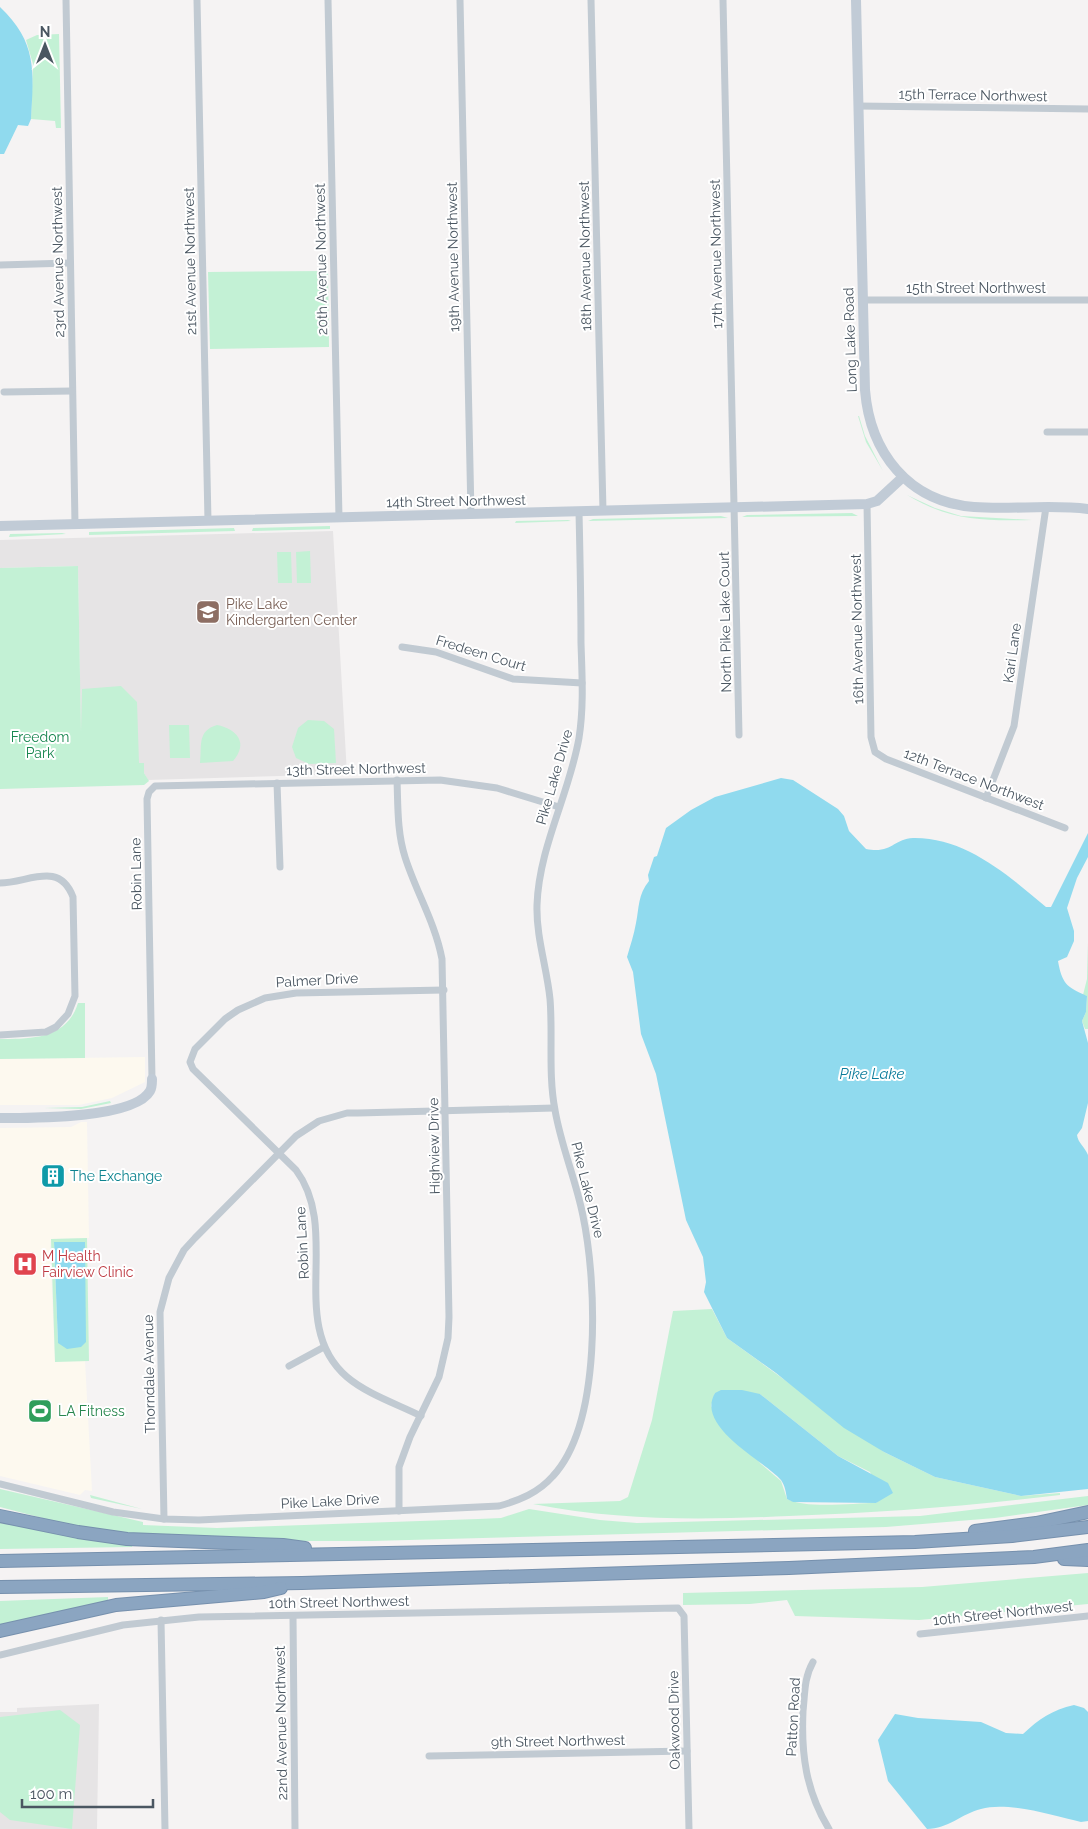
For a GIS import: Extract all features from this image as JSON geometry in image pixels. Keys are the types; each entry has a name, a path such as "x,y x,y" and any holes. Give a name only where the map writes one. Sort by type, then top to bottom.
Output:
{"highway":[{"path":"788,1545 979,1530 1036,1523 1088,1512"},
{"path":"0,1516 112,1538 283,1545 342,1553"},
{"path":"0,1561 788,1545 947,1540 1088,1527"},
{"path":"0,1587 302,1583 789,1568 1034,1557 1088,1550"},
{"path":"1034,1557 1088,1560"},
{"path":"0,1631 116,1604 264,1592 302,1583"}],"street":[{"name":"23rd Avenue Northwest","path":"66,0 76,524"},
{"name":"21st Avenue Northwest","path":"197,0 208,521"},
{"name":"20th Avenue Northwest","path":"328,0 339,518"},
{"name":"19th Avenue Northwest","path":"460,0 471,514"},
{"name":"18th Avenue Northwest","path":"591,0 603,511"},
{"name":"17th Avenue Northwest","path":"723,0 735,508"},
{"name":"Long Lake Road","path":"856,0 865,390 868,418 882,451 903,477 928,494 956,505 990,508 1046,507 1088,509"},
{"name":"15th Terrace Northwest","path":"858,106 1088,109"},
{"path":"0,265 70,263"},
{"name":"15th Street Northwest","path":"863,300 1088,300"},
{"path":"4,392 72,391"},
{"path":"1047,432 1088,432"},
{"path":"867,504 877,501 903,477"},
{"name":"14th Street Northwest","path":"0,526 867,504"},
{"name":"16th Avenue Northwest","path":"867,504 871,737 875,752"},
{"name":"Kari Lane","path":"986,798 1014,726 1046,507"},
{"name":"North Pike Lake Court","path":"735,508 739,735"},
{"name":"Pike Lake Drive","path":"0,1484 113,1512 164,1519 198,1520 499,1506 516,1501 544,1486 565,1461 585,1400 593,1337 594,1306 588,1245 582,1214 554,1108 550,998 537,909 540,871 578,740 581,722 579,512"},
{"name":"Fredeen Court","path":"402,647 436,652 513,679 582,683"},
{"name":"12th Terrace Northwest","path":"875,752 886,759 1065,828"},
{"name":"13th Street Northwest","path":"152,789 160,785 397,780 465,782 497,788 559,807"},
{"name":"Highview Drive","path":"397,780 398,814 404,854 438,940 444,990 448,1338 439,1377 403,1451 399,1467 399,1511"},
{"path":"277,783 280,867"},
{"name":"Robin Lane","path":"152,789 147,799 152,1080"},
{"path":"0,884 51,876 61,879 70,889 73,897 75,996 68,1014 56,1027 34,1034 0,1035"},
{"name":"Palmer Drive","path":"190,1062 194,1049 225,1020 238,1010 265,998 296,993 444,990"},
{"name":"Robin Lane","path":"190,1062 193,1069 304,1180 316,1216 317,1322 324,1347 338,1368 347,1377 421,1416"},
{"path":"0,1118 70,1117 108,1111 144,1097 150,1092 152,1080"},
{"name":"Thorndale Avenue","path":"164,1519 159,1328 163,1296 168,1278 184,1250 279,1153 309,1127 332,1117 358,1113 554,1108"},
{"path":"289,1366 324,1347"},
{"name":"10th Street Northwest","path":"0,1656 123,1625 199,1617 673,1608 682,1611"},
{"name":"Oakwood Drive","path":"682,1611 684,1620 689,1829"},
{"name":"22nd Avenue Northwest","path":"293,1616 295,1829"},
{"name":"10th Street Northwest","path":"920,1634 1088,1616"},
{"path":"161,1620 165,1829"},
{"name":"Patton Road","path":"812,1662 806,1676 802,1739 803,1764 812,1798 829,1829"},
{"name":"9th Street Northwest","path":"429,1756 687,1751"}],"shaded area":[{"name":"Pike Lake Kindergarten Center","path":"333,531 347,774 148,780 144,773 144,764 96,765 88,762 81,746 78,566 0,568 0,540"},
{"path":"145,1057 145,1082 112,1098 79,1105 0,1105 0,1059"},
{"path":"81,1122 87,1122 89,1238 51,1239 50,1248 55,1361 85,1361 92,1491 85,1490 80,1495 0,1476 0,1128 71,1127"},
{"path":"99,1704 97,1829 0,1829 0,1712 17,1712 17,1708"}],"green space":[{"path":"59,34 61,128 56,128 55,121 31,119 33,64 26,40 37,35"},
{"path":"328,271 329,347 210,349 208,272"},
{"path":"858,416 865,436 883,471 866,442"},
{"path":"907,495 935,508 961,516 1032,520 998,520 968,518 953,515 923,504"},
{"path":"852,513 858,516 742,517 747,515"},
{"path":"721,516 728,518 588,521 593,519"},
{"path":"516,521 571,521 515,523"},
{"path":"330,526 330,529 252,531 253,528"},
{"path":"234,528 235,531 89,535 89,532"},
{"path":"10,534 66,534 9,537"},
{"path":"310,551 311,583 297,583 296,552"},
{"path":"277,552 291,552 292,583 278,583"},
{"name":"Freedom Park","path":"78,566 81,732 82,689 121,686 137,702 139,763 144,763 144,773 149,781 144,785 0,789 0,568"},
{"path":"308,720 324,721 334,729 336,763 309,764 296,758 292,747 298,728"},
{"path":"169,725 189,725 190,758 170,758"},
{"path":"217,725 235,733 240,743 238,754 233,761 200,763 203,735 206,731"},
{"path":"1088,942 1088,1029 1085,1029 1082,1021 1086,1012 1087,996 1083,995 1087,979"},
{"path":"78,1003 85,1003 85,1058 0,1059 0,1039 35,1037 57,1030 66,1024 73,1015"},
{"path":"110,1101 111,1103 81,1109 44,1108 82,1107"},
{"path":"87,1238 89,1361 55,1362 51,1239","holes":["85,1242 58,1343 54,1243"]},
{"path":"712,1309 727,1338 884,1452 935,1477 1021,1496 1060,1493 1060,1495 891,1511 724,1518 661,1518 598,1514 533,1504 620,1501 628,1497 652,1420 673,1311","holes":["715,1393 760,1394 838,1456 870,1472 883,1497 876,1503 830,1505 805,1504 787,1499 781,1481 761,1464 711,1406"]},
{"path":"0,1489 143,1522 143,1525 217,1528 501,1518 529,1509 600,1520 637,1523 920,1516 1088,1496 1088,1505 995,1518 886,1527 372,1541 291,1541 128,1535 73,1526 0,1507"},
{"path":"90,1495 142,1509 91,1498"},
{"path":"0,1523 133,1543 132,1547 0,1549"},
{"path":"1088,1573 1088,1604 919,1620 795,1616 787,1600 750,1604 683,1605 683,1593 922,1587"},
{"path":"108,1597 108,1602 0,1625 0,1601"},
{"path":"60,1710 80,1725 72,1829 10,1820 0,1812 0,1717"}],"water":[{"path":"0,7 12,20 27,45 31,58 33,86 31,119 28,126 18,125 4,154 0,154"},
{"name":"Pike Lake","path":"781,778 793,780 838,809 844,816 849,831 866,849 882,850 906,839 913,838 932,839 950,844 985,860 1046,907 1051,907 1088,833 1088,857 1077,878 1067,908 1074,931 1074,941 1067,957 1058,961 1061,974 1066,983 1074,990 1087,996 1086,1012 1082,1021 1088,1043 1088,1103 1082,1128 1077,1135 1088,1155 1088,1489 1021,1496 935,1477 884,1452 844,1428 776,1373 727,1338 704,1292 706,1282 703,1257 686,1220 656,1074 641,1034 633,972 627,957 641,896 649,881 648,875 654,857 657,856 666,828 691,810 715,797"},
{"path":"54,1242 85,1242 86,1342 81,1347 67,1349 58,1343"},
{"path":"721,1390 742,1390 760,1394 838,1456 888,1483 893,1493 876,1503 793,1502 787,1499 781,1480 734,1442 722,1430 714,1418 711,1406 715,1393"},
{"path":"1074,1705 1084,1708 1088,1712 1088,1821 1081,1822 1017,1808 992,1807 974,1811 941,1827 927,1829 888,1781 878,1740 895,1714 918,1718 981,1722 1006,1733 1023,1734 1046,1716"}],"place":[{"name":"Pike Lake Kindergarten Center","path":"208,612"},
{"name":"The Exchange","path":"53,1176"},
{"name":"M Health Fairview Clinic","path":"25,1264"},
{"name":"LA Fitness","path":"40,1411"}]}
